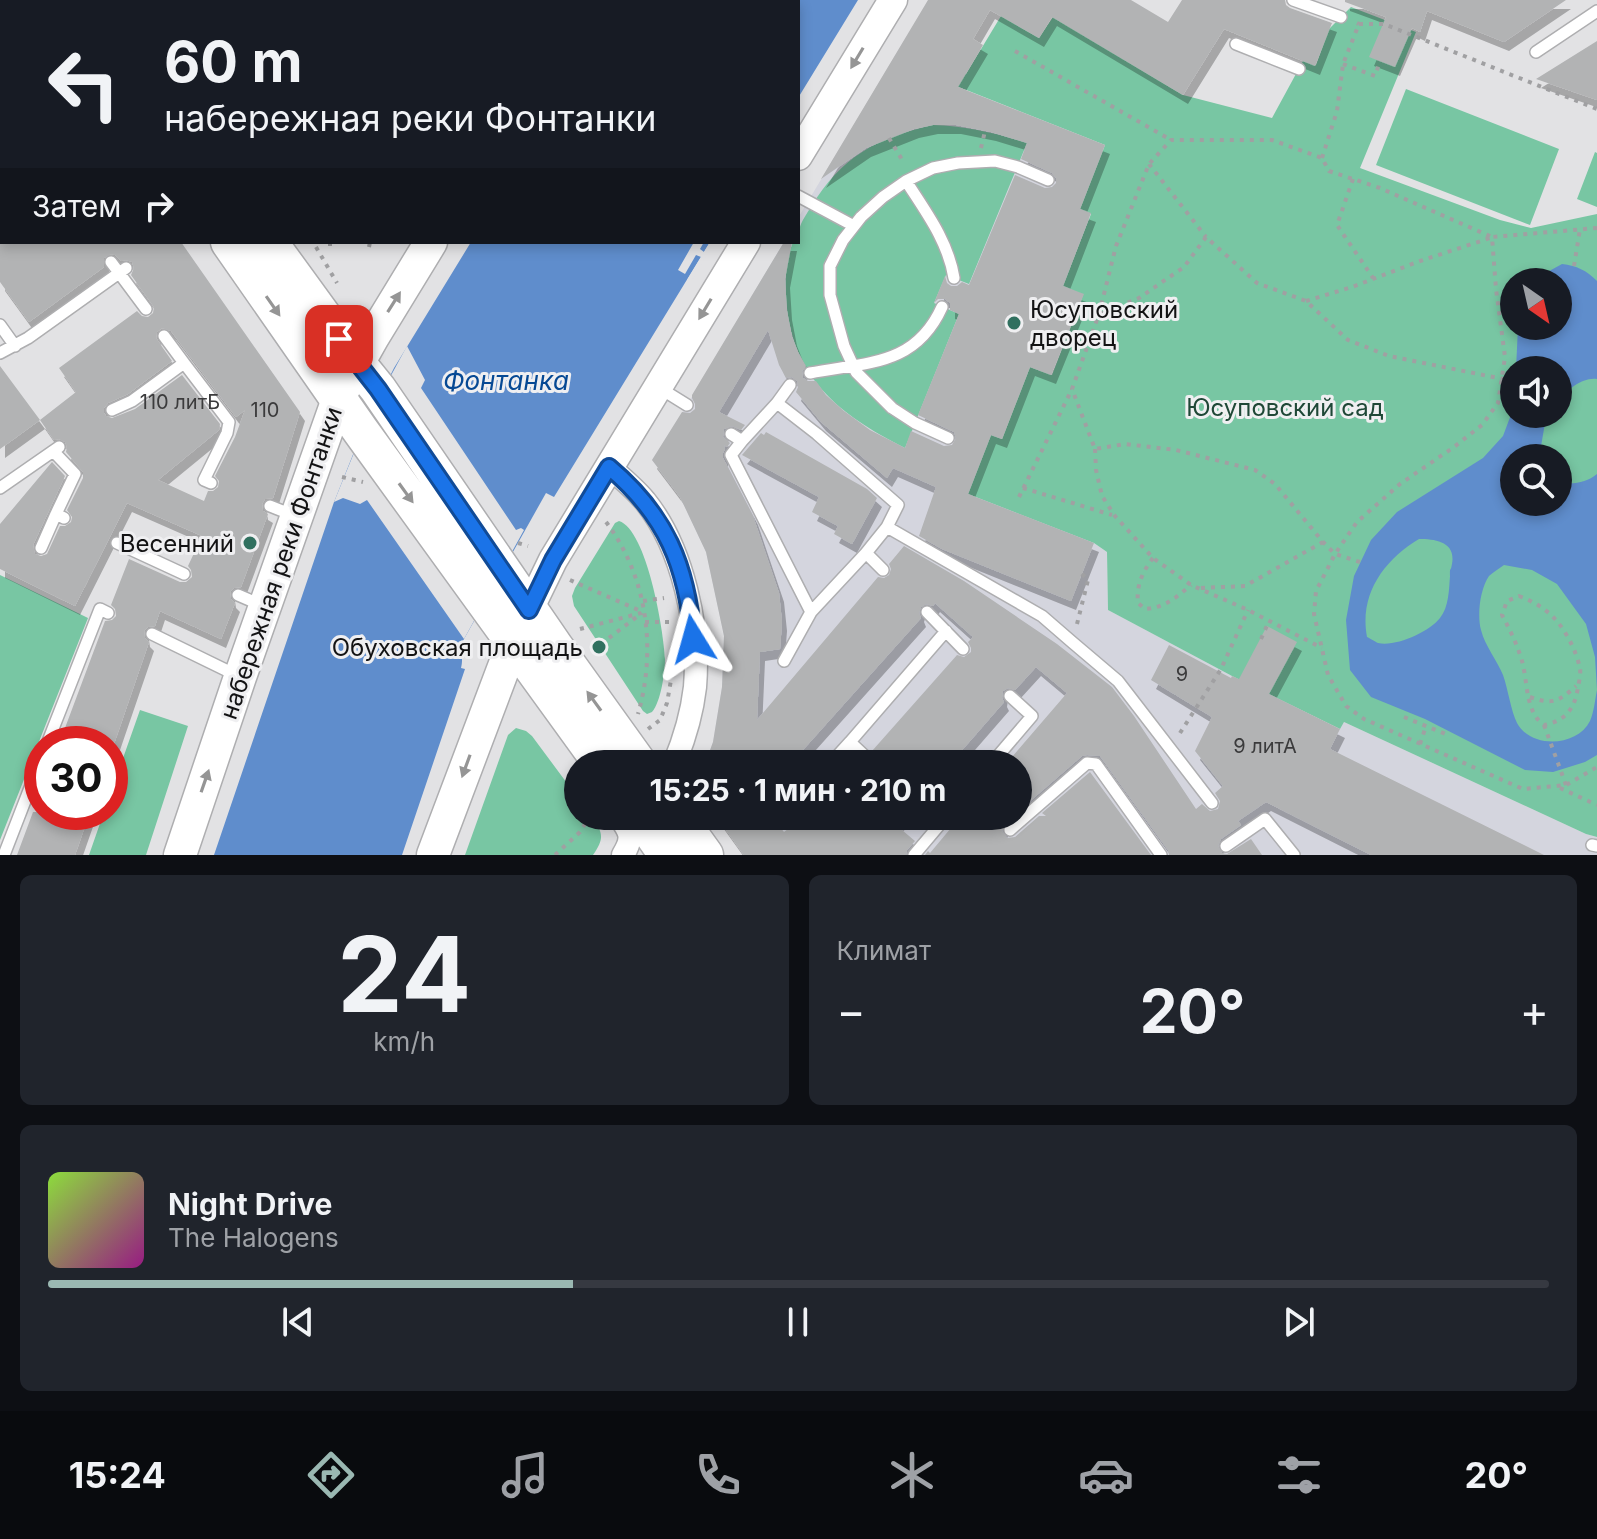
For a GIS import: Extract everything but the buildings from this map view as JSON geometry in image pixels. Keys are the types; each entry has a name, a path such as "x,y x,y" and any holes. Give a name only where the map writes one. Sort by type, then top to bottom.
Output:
{"main road":[{"path":"230,244 360,430 592,750"},
{"path":"270,244 368,376 629,750"},
{"name":"набережная реки Фонтанки","path":"180,855 240,677 252,601 283,512 338,399 368,376 430,244"},
{"path":"433,855 513,643"},
{"path":"650,830 667,855"},
{"path":"687,830 705,855"}],"street":[{"path":"800,153 893,0"},
{"path":"513,643 553,560 745,244"},
{"path":"609,467 630,484 659,522 672,545 687,595 695,657 695,687 689,721 679,750"},
{"path":"561,709 578,750"},
{"path":"623,855 630,838 629,830"}],"lane":[{"path":"1293,0 1341,17"},
{"path":"1536,52 1597,11"},
{"path":"1236,44 1299,69"},
{"path":"948,438 892,408 856,372 844,346 830,295 830,266 843,240 883,197 933,168 995,161 1048,180"},
{"path":"906,181 939,232 952,264 954,278"},
{"path":"800,197 854,226"},
{"path":"111,262 123,271 146,309"},
{"path":"0,353 28,338 123,271"},
{"path":"810,373 879,362 896,355 913,346 930,329 942,307"},
{"path":"0,325 15,346"},
{"path":"164,336 229,422 227,433 204,480 211,483"},
{"path":"112,410 132,401 184,363"},
{"path":"790,385 777,403 736,437 731,455 811,612"},
{"path":"658,387 687,405"},
{"path":"777,403 898,505 887,527 866,553 811,612 784,661"},
{"path":"0,488 56,449 75,474 60,516 41,548"},
{"path":"887,527 1042,616 1118,681 1212,803"},
{"path":"117,543 184,574"},
{"path":"866,553 883,570"},
{"path":"54,726 100,609 108,613"},
{"path":"927,612 963,649"},
{"path":"843,750 946,631"},
{"path":"152,634 240,677"},
{"path":"1003,750 1032,716 1010,696"},
{"path":"850,742 859,750"},
{"path":"1032,811 1087,763 1096,764 1161,855"},
{"path":"4,855 24,803"},
{"path":"1226,846 1265,819 1294,855"},
{"path":"1229,826 1237,838"},
{"path":"914,855 932,830"}],"path":[{"path":"1341,17 1359,24 1384,24 1597,109"},
{"path":"1322,158 1337,111 1343,64 1359,24"},
{"path":"1015,51 1171,140 1272,140 1322,158 1329,171 1380,188 1492,237"},
{"path":"1343,64 1375,76 1380,61"},
{"path":"1019,497 1072,389 1099,314 1116,246 1149,164 1171,140"},
{"path":"1149,164 1206,237 1257,283 1306,301 1348,340 1389,356 1500,378"},
{"path":"1353,179 1337,225 1373,278"},
{"path":"1306,301 1492,237 1597,228"},
{"path":"1574,266 1580,229"},
{"path":"1099,314 1139,298 1184,267 1206,237"},
{"path":"1492,237 1505,356"},
{"path":"316,247 339,287"},
{"path":"1072,389 1095,449 1102,496 1115,516 1153,558 1191,585 1322,648"},
{"path":"1500,393 1498,403 1482,425 1389,494 1357,522 1335,554 1316,591 1314,614 1328,675 1346,706 1364,719 1523,789 1566,785 1597,767"},
{"path":"1095,449 1125,444 1176,450 1255,470 1275,484 1335,554 1360,562"},
{"path":"1023,488 1115,516"},
{"path":"606,522 627,555 642,601 647,671 637,716"},
{"path":"1199,588 1245,586 1323,542"},
{"path":"1153,558 1145,569 1137,594 1138,603 1145,609 1166,604 1191,585"},
{"path":"1072,642 1088,580 1081,573"},
{"path":"570,580 643,612"},
{"path":"1544,725 1562,718 1576,700 1580,670 1573,647 1555,619 1532,601 1519,596 1507,601 1502,615 1515,639 1523,664 1532,713 1544,725 1566,785"},
{"path":"642,601 664,597 671,633"},
{"path":"1170,749 1221,669 1248,610"},
{"path":"580,629 643,612"},
{"path":"593,650 643,612"},
{"path":"1261,639 1269,621"},
{"path":"645,622 669,622"},
{"path":"648,729 660,720 673,673"},
{"path":"1530,697 1548,703 1562,698 1578,685"},
{"path":"1404,717 1448,735"},
{"path":"1420,744 1426,726"},
{"path":"1558,787 1597,805"},
{"path":"555,855 581,830"}],"shaded area":[{"path":"907,36 947,63 937,79 1105,145 1080,208 1091,213 1063,286 1084,294 1051,375 1030,367 1001,439 991,435 1094,543 1107,552 1108,610 1339,729 1344,722 1597,837 1597,855 744,855 726,830 1032,830 1032,750 710,750 722,687 724,636 706,552 680,497 652,460 783,244 800,244 800,215"}],"green space":[{"name":"Юсуповский сад","path":"1351,7 1416,32 1360,168 1500,220 1531,228 1597,214 1597,837 1344,722 1340,729 1108,610 1107,552 1094,543 968,494 991,435 1002,439 1030,367 1052,375 1083,295 1063,286 1091,214 1080,209 1105,145 936,78 966,74 1001,16 1039,38 1053,17 1183,95 1272,118 1303,61 1316,65 1329,29"},
{"path":"1406,89 1559,149 1530,225 1376,165"},
{"path":"933,125 957,127 1027,143 969,284 946,275 934,303 959,314 905,448 839,406 808,371 797,350 790,325 786,269 792,244 800,244 803,220 835,175 877,143"},
{"path":"1597,153 1597,207 1577,199"},
{"path":"619,521 629,528 646,561 661,627 665,659 663,679 655,707 647,714 574,606 572,596"},
{"path":"0,575 88,618 45,726 24,726 24,779 0,840"},
{"path":"140,710 188,726 146,855 89,855 98,830 128,830 128,744"},
{"path":"516,728 526,731 564,779 564,830 599,830 601,839 593,855 465,855 508,735"}],"water":[{"path":"800,0 858,0 800,95"},
{"name":"Фонтанка","path":"470,244 709,244 554,497 546,493 464,639 461,668 465,669 402,855 214,855 334,502 362,432 394,368"},
{"path":"1562,264 1572,266 1597,281 1597,379 1572,387 1572,356 1517,356 1517,340 1572,340 1572,268 1555,268"},
{"path":"1506,428 1544,428 1541,444 1500,444 1500,516 1572,516 1572,483 1597,474 1597,690 1597,755 1553,772 1525,770 1425,719 1371,697 1350,670 1346,620 1354,576 1371,540 1397,512 1483,458 1503,436","holes":["1419,539 1438,541 1448,546 1452,557 1448,598 1443,614 1428,628 1394,643 1377,643 1367,637 1367,606 1385,568","1504,565 1532,570 1557,584 1586,624 1595,657 1597,690 1584,730 1554,742 1532,737 1517,723 1503,675 1485,642 1479,617 1486,581"]}],"pier":[{"path":"693,244 703,244 700,249 704,252 709,244 713,244 691,282 687,280 701,257 696,255 685,274 678,270"},
{"path":"407,346 425,380 421,388 516,530 524,530 464,639 367,500 360,504 343,498 334,502 369,416"}],"place":[{"name":"Юсуповский дворец","path":"1014,323"},
{"name":"Весенний","path":"250,543"},
{"name":"Обуховская площадь","path":"599,647"}],"route":[{"path":"339,339 378,389 529,610 553,560 609,467 647,503 672,545 687,595 693,639"}]}
